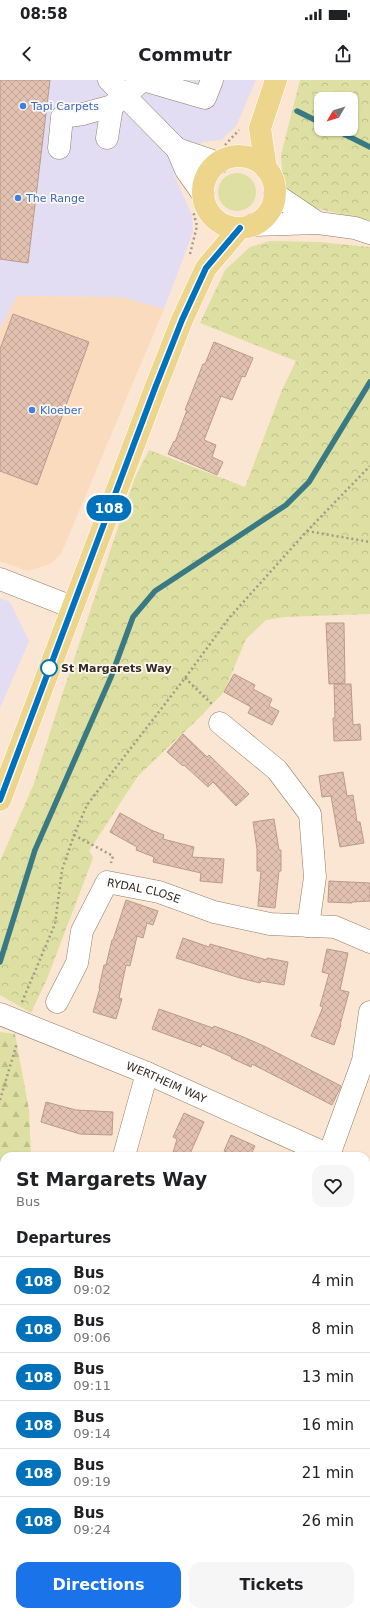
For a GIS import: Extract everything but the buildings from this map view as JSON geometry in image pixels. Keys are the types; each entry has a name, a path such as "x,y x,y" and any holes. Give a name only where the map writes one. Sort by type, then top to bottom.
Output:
{"main road":[{"path":"246,227 230,227 220,223 212,216 207,210 203,194 204,182 224,155 252,127 276,80"},
{"path":"252,127 266,169"},
{"path":"206,268 246,227 262,220 273,204 275,194 271,176 258,162 249,158 224,155"},
{"path":"0,800 155,388 182,320 206,268 212,216"}],"street":[{"path":"109,80 118,101 177,149 186,170 203,194"},
{"path":"59,148 62,117 83,114 118,101 143,80 205,98 212,80"},
{"path":"107,138 118,101"},
{"path":"177,149 224,155"},
{"path":"275,194 318,222"},
{"path":"246,227 318,222 355,228 370,233"},
{"path":"0,579 72,607"},
{"path":"220,723 277,770 310,814 315,876 308,926"},
{"name":"RYDAL CLOSE","path":"57,1002 77,962 82,931 107,882 160,892 214,912 270,924 335,927 370,942"},
{"path":"331,1152 363,1061 370,1012"},
{"name":"WERTHEIM WAY","path":"13,1019 147,1073 323,1152"},
{"path":"125,1152 147,1073"}],"path":[{"path":"224,155 252,127"},
{"path":"0,1100 13,1019 55,924 62,870 74,835 87,805 185,678 229,618 307,531 370,466"},
{"path":"307,531 370,542"},
{"path":"185,678 219,711 220,723"},
{"path":"74,835 112,856 107,882"}],"shaded area":[{"path":"0,80 256,80 236,126 221,140 202,142 174,175 192,215 193,232 164,309 120,297 17,296 0,329"},
{"path":"17,296 120,297 164,309 61,554 50,564 28,571 0,561 0,329"},
{"path":"0,598 10,602 29,641 0,708"}],"green space":[{"path":"300,80 370,80 370,221 303,205 292,197 283,185 281,155"},
{"path":"233,173 241,173 248,176 253,181 256,192 253,203 248,208 241,211 233,211 226,208 221,203 218,196 218,188 221,181 226,176"},
{"path":"270,241 319,242 370,247 370,614 286,617 266,620 246,639 224,692 138,776 89,851 93,857 92,861 47,979 31,1013 0,995 0,861 33,786 134,480 149,450 245,487 282,390 296,361 200,323 225,270 250,247"},
{"path":"0,1032 15,1034 29,1110 31,1152 0,1152"}],"waterway":[{"path":"297,111 314,120"},
{"path":"348,136 370,147"},
{"path":"0,962 35,850 111,677 133,617 155,591 286,505 309,482 370,382"}],"bus line":[{"name":"108","path":"0,800 182,320 206,268 240,228"}],"place":[{"name":"Tapi Carpets","path":"23,106"},
{"name":"The Range","path":"18,198"},
{"name":"Kloeber","path":"32,410"},
{"name":"St Margarets Way","path":"49,668"}]}
